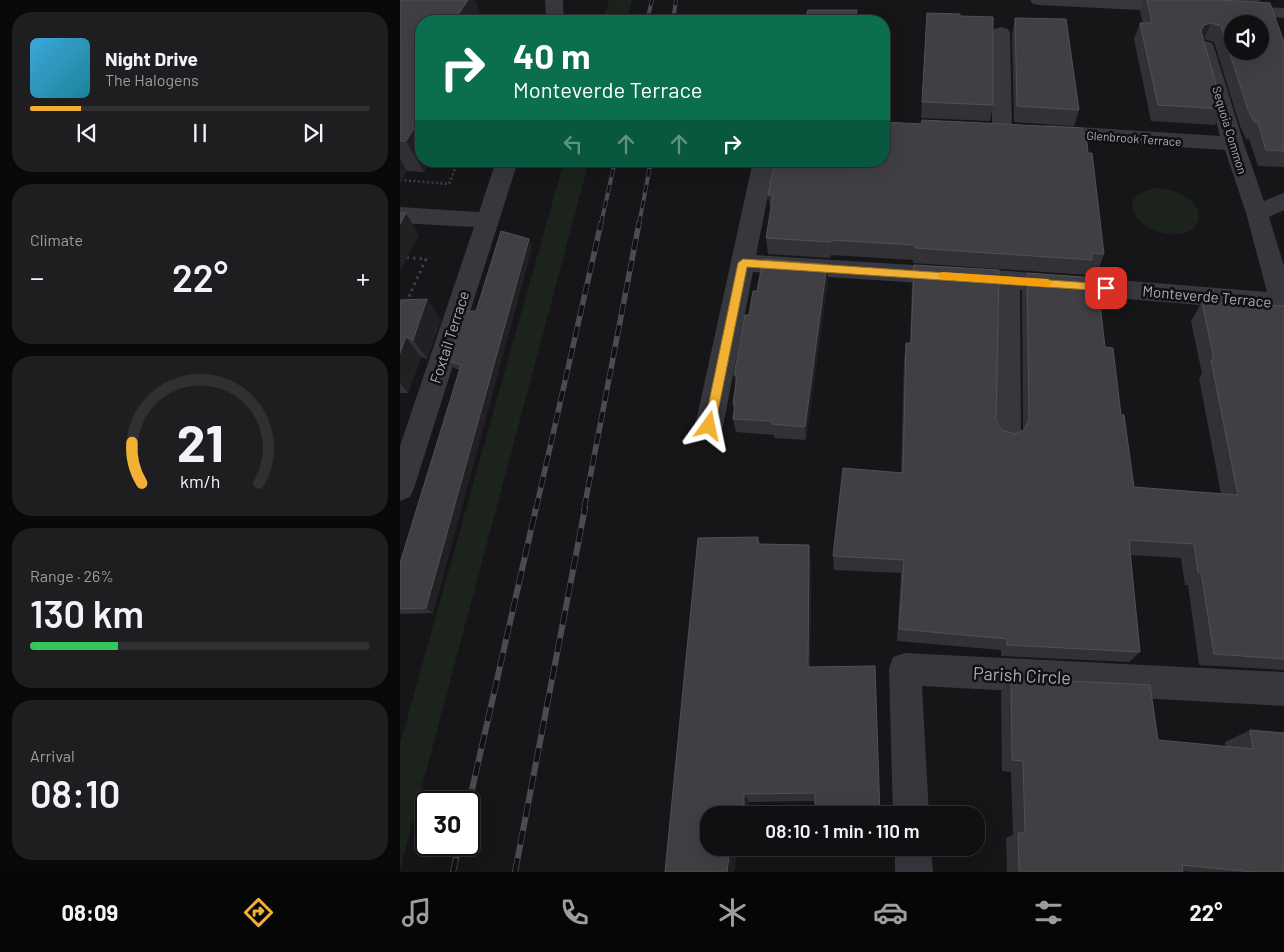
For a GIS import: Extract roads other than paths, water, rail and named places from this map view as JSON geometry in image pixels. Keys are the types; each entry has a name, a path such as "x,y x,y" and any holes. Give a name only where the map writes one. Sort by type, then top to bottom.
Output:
{"street":[{"path":"554,0 555,15"},
{"path":"1039,0 1196,8"},
{"path":"1216,9 1284,13"},
{"name":"Glenbrook Terrace","path":"1000,33 1009,130 1234,144"},
{"name":"Sequoia Common","path":"1205,47 1257,213 1283,305"},
{"name":"Foxtail Terrace","path":"400,488 406,453 505,167"},
{"path":"709,426 763,167"},
{"path":"1257,213 1284,201"},
{"path":"1257,213 1284,224"},
{"path":"400,215 487,220"},
{"name":"Monteverde Terrace","path":"743,263 1008,280 1283,305"},
{"path":"1008,280 1008,437"},
{"name":"Parish Circle","path":"911,806 905,669 1284,689"},
{"path":"913,856 914,872"}],"railway":[{"path":"648,15 652,0"},
{"path":"674,15 676,0"},
{"path":"601,224 614,167"},
{"path":"639,224 650,167"},
{"path":"536,509 601,223"},
{"path":"584,509 639,223"},
{"path":"472,791 536,508"},
{"path":"515,872 585,508"},
{"path":"453,872 457,856"}]}
